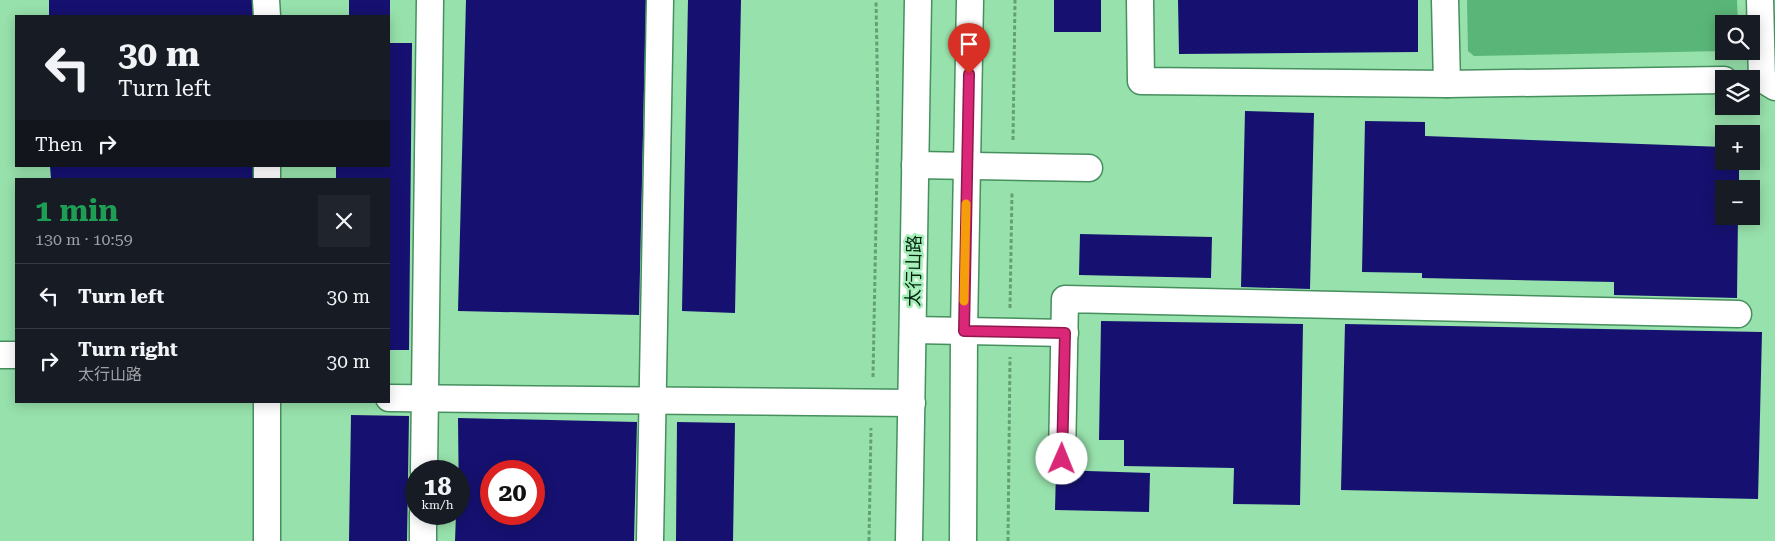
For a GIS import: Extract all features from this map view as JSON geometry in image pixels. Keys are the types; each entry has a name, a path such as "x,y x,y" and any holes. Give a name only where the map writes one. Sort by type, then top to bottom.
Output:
{"street":[{"path":"266,0 266,15"},
{"path":"424,460 430,0"},
{"path":"650,541 660,0"},
{"name":"太行山路","path":"909,541 918,0"},
{"path":"963,541 964,331 970,0"},
{"path":"1140,0 1141,81 1448,84 1715,80"},
{"path":"1445,0 1448,84"},
{"path":"1760,0 1763,82"},
{"path":"915,165 1089,168"},
{"path":"1062,459 1065,300 1738,314"},
{"path":"913,330 1065,333"},
{"path":"0,355 15,355"},
{"path":"390,398 912,403"},
{"path":"267,403 267,541"},
{"path":"423,525 423,541"}],"path":[{"path":"869,541 878,116 876,0"},
{"path":"1008,541 1015,0"}],"green space":[{"path":"1467,0 1737,0 1738,15 1715,15 1715,51 1474,56 1468,51"}],"building":[{"path":"49,0 256,0 256,15 49,15"},
{"path":"349,0 390,0 390,15 349,15"},
{"path":"466,0 646,0 639,315 458,311"},
{"path":"688,0 741,0 735,313 682,311"},
{"path":"1054,0 1101,0 1101,32 1054,32"},
{"path":"1178,0 1418,0 1418,52 1179,54"},
{"path":"390,43 412,43 409,350 390,350 390,178 336,178 336,167 390,167"},
{"path":"1245,111 1314,113 1310,289 1241,287"},
{"path":"1365,121 1425,122 1425,136 1715,147 1715,170 1739,170 1739,180 1715,180 1715,225 1738,225 1737,298 1614,295 1614,282 1422,278 1422,273 1362,272"},
{"path":"50,167 257,167 257,178 51,178"},
{"path":"1080,234 1212,237 1211,278 1079,275"},
{"path":"1101,321 1303,324 1300,505 1233,504 1234,468 1124,466 1124,440 1099,440"},
{"path":"1345,324 1762,332 1758,499 1341,490"},
{"path":"351,415 409,416 408,460 405,460 405,525 407,525 407,541 349,541"},
{"path":"458,418 637,422 634,541 455,541 456,525 470,525 470,460 458,460"},
{"path":"677,422 735,423 733,541 676,541"},
{"path":"1056,470 1150,473 1149,512 1055,510"}],"slow traffic":[{"path":"964,301 966,204"}],"route":[{"path":"969,74 964,331 1065,333 1062,459"}]}
